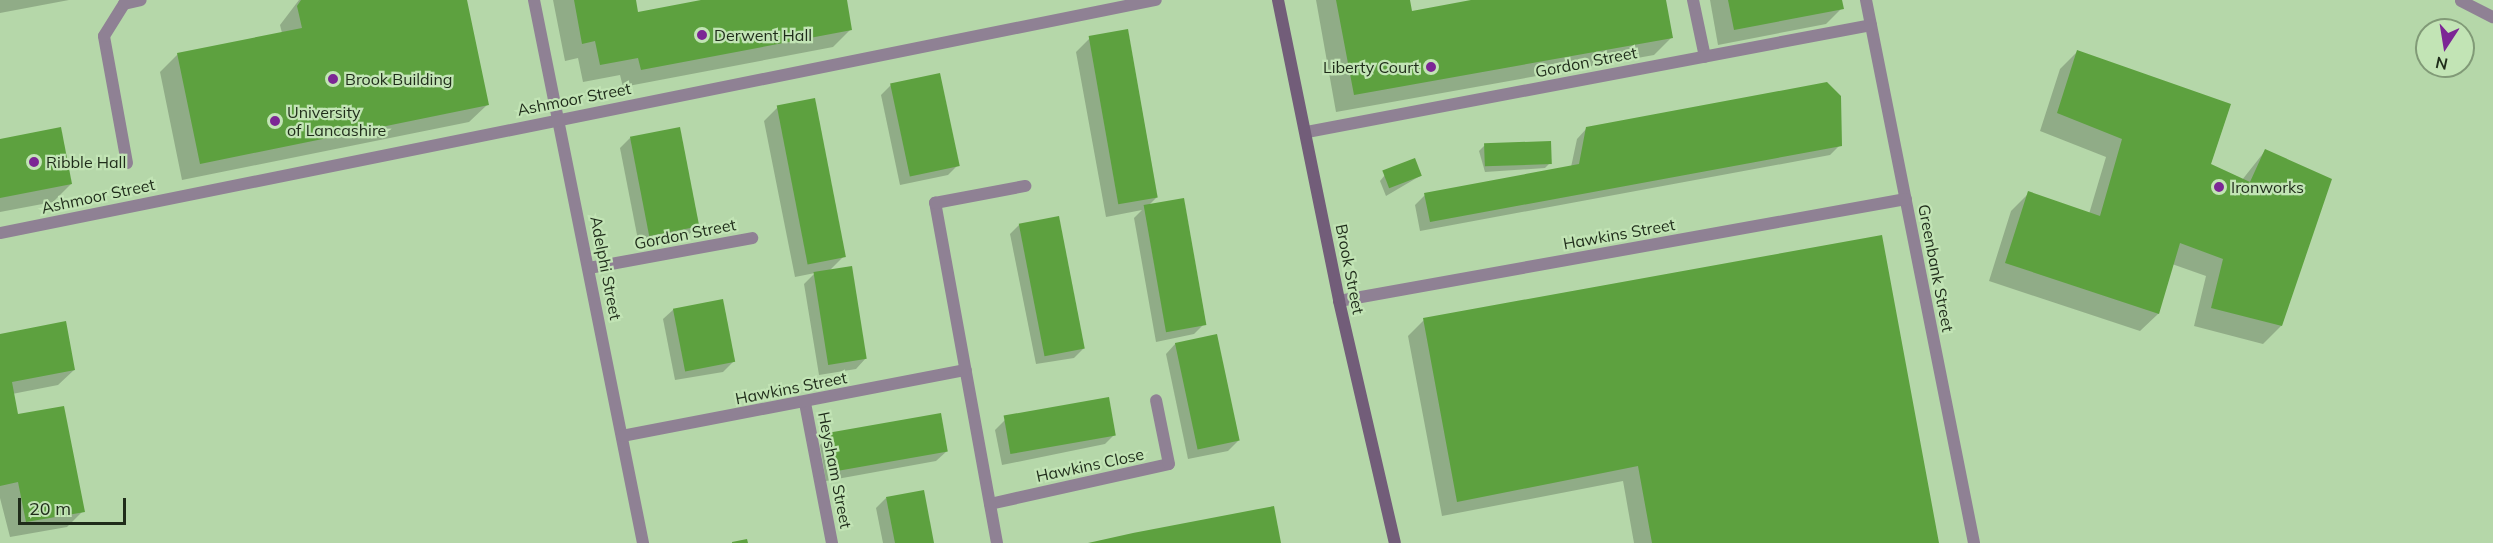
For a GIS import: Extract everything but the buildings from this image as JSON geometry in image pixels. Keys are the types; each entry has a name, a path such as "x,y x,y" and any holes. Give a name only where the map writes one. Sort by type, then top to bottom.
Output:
{"street":[{"path":"127,163 104,36 124,4 141,0"},
{"name":"Adelphi Street","path":"534,0 560,118 643,543"},
{"name":"Ashmoor Street","path":"0,233 560,118 1156,0"},
{"name":"Brook Street","path":"1278,0 1307,132 1339,301 1395,543"},
{"path":"1693,0 1705,57"},
{"name":"Greenbank Street","path":"1866,0 1974,543"},
{"path":"2461,1 2493,17"},
{"name":"Gordon Street","path":"1307,132 1871,25"},
{"path":"997,543 935,203 1025,186"},
{"name":"Hawkins Street","path":"1339,301 1906,199"},
{"name":"Gordon Street","path":"589,268 752,238"},
{"name":"Hawkins Street","path":"622,436 805,403 966,370"},
{"name":"Hawkins Close","path":"990,504 1169,464 1156,400"},
{"name":"Heysham Street","path":"805,403 832,543"}],"place":[{"name":"Derwent Hall","path":"702,35"},
{"name":"Liberty Court","path":"1431,67"},
{"name":"Brook Building","path":"333,79"},
{"name":"University of Lancashire","path":"275,121"},
{"name":"Ribble Hall","path":"34,162"},
{"name":"Ironworks","path":"2219,187"}]}
